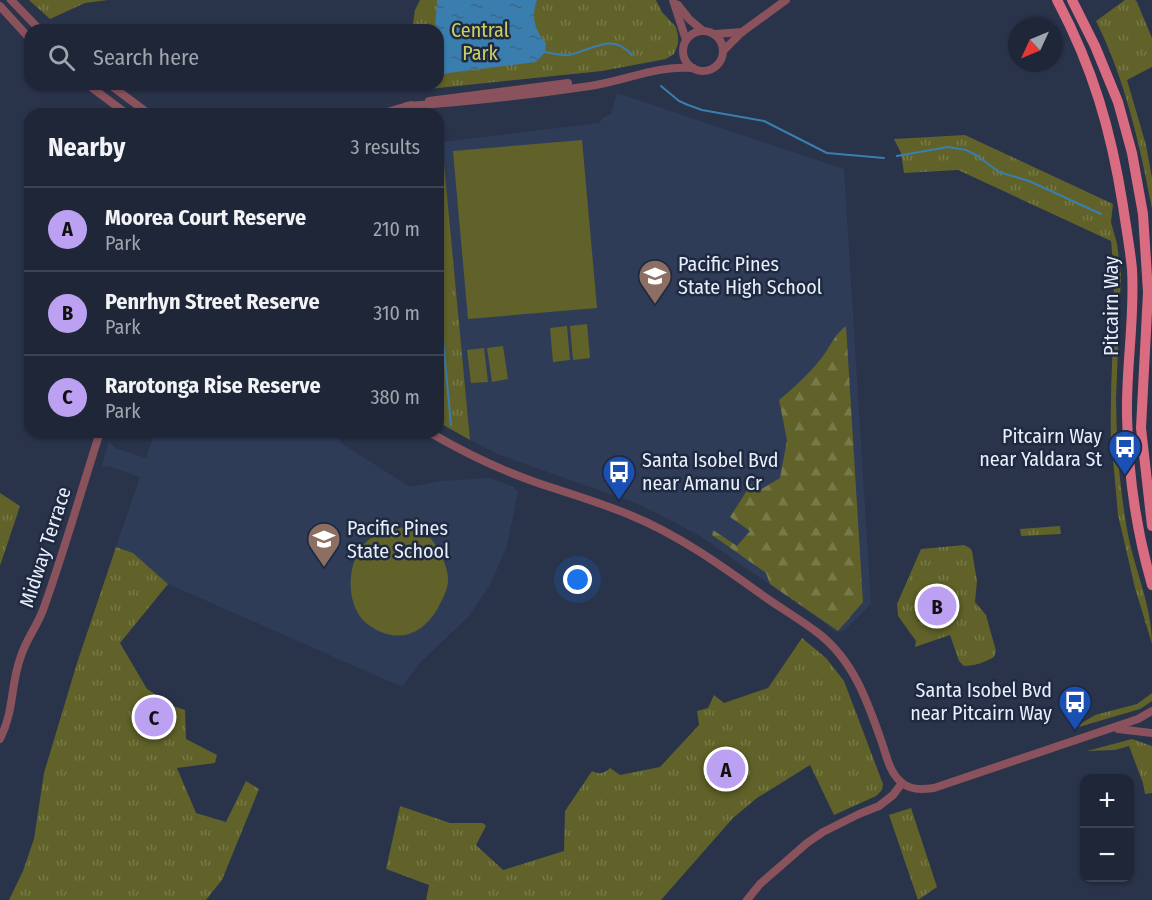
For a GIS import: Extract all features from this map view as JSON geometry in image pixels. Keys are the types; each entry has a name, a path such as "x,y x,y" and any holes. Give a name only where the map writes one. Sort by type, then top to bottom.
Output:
{"main road":[{"name":"Pitcairn Way","path":"1056,0 1085,59 1098,93 1117,169 1132,270 1127,414 1130,470 1134,504 1152,585"},
{"name":"Pitcairn Way","path":"1071,0 1095,46 1118,102 1132,153 1143,214 1148,292 1141,428 1152,526"}],"street":[{"path":"11,0 34,24"},
{"path":"674,0 689,19 702,30 715,34 742,32"},
{"path":"674,0 686,40"},
{"path":"400,108 593,86 665,68 693,68 706,71 718,64 723,51 742,32 786,0"},
{"path":"0,6 24,32"},
{"path":"665,68 683,52 690,35 702,30"},
{"path":"715,34 720,39 723,51"},
{"path":"683,52 688,64 693,68"},
{"path":"95,90 119,108"},
{"path":"118,90 141,108"},
{"name":"Midway Terrace","path":"0,739 12,707 15,674 21,656 39,621 98,438"},
{"path":"440,438 502,469 604,505 659,529 707,556 816,631 840,654 853,672 869,707 893,774 902,783 919,790 934,788 1112,728 1138,719 1152,711"},
{"path":"1112,728 1152,733"},
{"path":"747,900 760,884 807,843 823,832 879,806 893,795 902,783"}],"shaded area":[{"name":"Pacific Pines State High School","path":"617,93 844,169 871,604 844,631 835,632 697,534 638,504 497,454 470,440 444,163 444,142 599,123 611,114"},
{"name":"Pacific Pines State School","path":"153,438 338,438 341,443 410,487 441,481 490,478 514,487 518,492 507,546 491,583 469,616 419,664 402,687 168,584 133,553 116,547 140,477 108,466 102,467 100,471 110,439 110,443 115,448 146,458"}],"green space":[{"path":"29,0 108,0 85,3 50,19"},
{"name":"Central Park","path":"420,0 656,0 662,12 676,27 678,44 674,54 666,59 602,71 444,87 444,24 413,24 415,10"},
{"path":"1125,0 1137,2 1152,38 1152,67 1127,80 1146,145 1152,178 1152,209 1123,89 1096,21"},
{"path":"965,135 1113,204 1111,222 1121,274 1116,400 1117,440 1111,440 1114,291 1111,241 958,170 904,173 901,153 894,139"},
{"path":"582,140 597,308 468,319 453,151"},
{"path":"444,163 470,440 444,425"},
{"path":"587,324 590,358 573,360 570,326"},
{"path":"567,326 570,360 553,362 550,328"},
{"path":"846,326 863,602 838,631 770,584 766,573 712,535 713,530 737,546 750,531 730,517 751,484 760,490 780,478 787,440 779,400 813,368"},
{"path":"503,346 508,379 492,382 487,348"},
{"path":"484,348 488,382 471,383 467,350"},
{"path":"1112,447 1117,447 1128,532 1147,606 1152,644 1135,588 1118,515"},
{"path":"0,493 20,506 0,566"},
{"path":"1060,526 1061,534 1021,536 1020,529"},
{"path":"390,527 413,529 426,534 441,554 448,578 445,594 432,618 417,631 399,636 380,632 362,619 356,610 351,589 353,567 361,548 371,538"},
{"path":"964,545 972,551 977,581 975,602 986,615 996,651 994,657 987,661 964,666 959,661 950,635 915,647 916,641 898,616 897,604 921,549"},
{"path":"116,547 133,553 168,584 120,643 147,689 173,706 185,710 186,739 217,755 215,763 177,768 196,813 226,822 246,781 259,789 222,880 206,900 9,900 23,871 34,839 44,773 77,663"},
{"path":"802,638 826,658 844,681 883,784 882,790 876,796 834,815 810,765 757,798 733,818 661,900 426,900 429,885 386,869 400,806 450,823 483,823 486,826 476,845 503,870 564,851 565,811 592,771 602,773 610,768 620,775 660,767 699,725 697,711 708,708 714,695 724,703 768,688"},
{"path":"1152,693 1152,701 1140,709 1072,729 1095,715 1137,704"},
{"path":"1132,739 1152,746 1152,793 1145,794 1129,746 1115,750 1087,751"},
{"path":"911,808 937,887 918,900 889,815"}],"water":[{"path":"437,0 537,0 534,12 535,23 546,43 545,52 536,62 444,74 444,24 435,24"}],"waterway":[{"path":"545,52 569,55 602,44 610,44 625,48 632,55"},
{"path":"661,86 679,101 688,105 702,110 764,121 827,153 884,158"},
{"path":"897,156 948,147 966,150 999,172 1029,181 1101,214"},
{"path":"444,350 451,425"}],"place":[{"name":"Pacific Pines State High School","path":"655,305"},
{"name":"Pitcairn Way near Yaldara St","path":"1125,476"},
{"name":"Santa Isobel Bvd near Amanu Cr","path":"619,501"},
{"name":"Pacific Pines State School","path":"324,568"},
{"name":"Penrhyn Street Reserve","path":"937,606"},
{"name":"Rarotonga Rise Reserve","path":"154,717"},
{"name":"Santa Isobel Bvd near Pitcairn Way","path":"1075,731"},
{"name":"Moorea Court Reserve","path":"726,769"}]}
